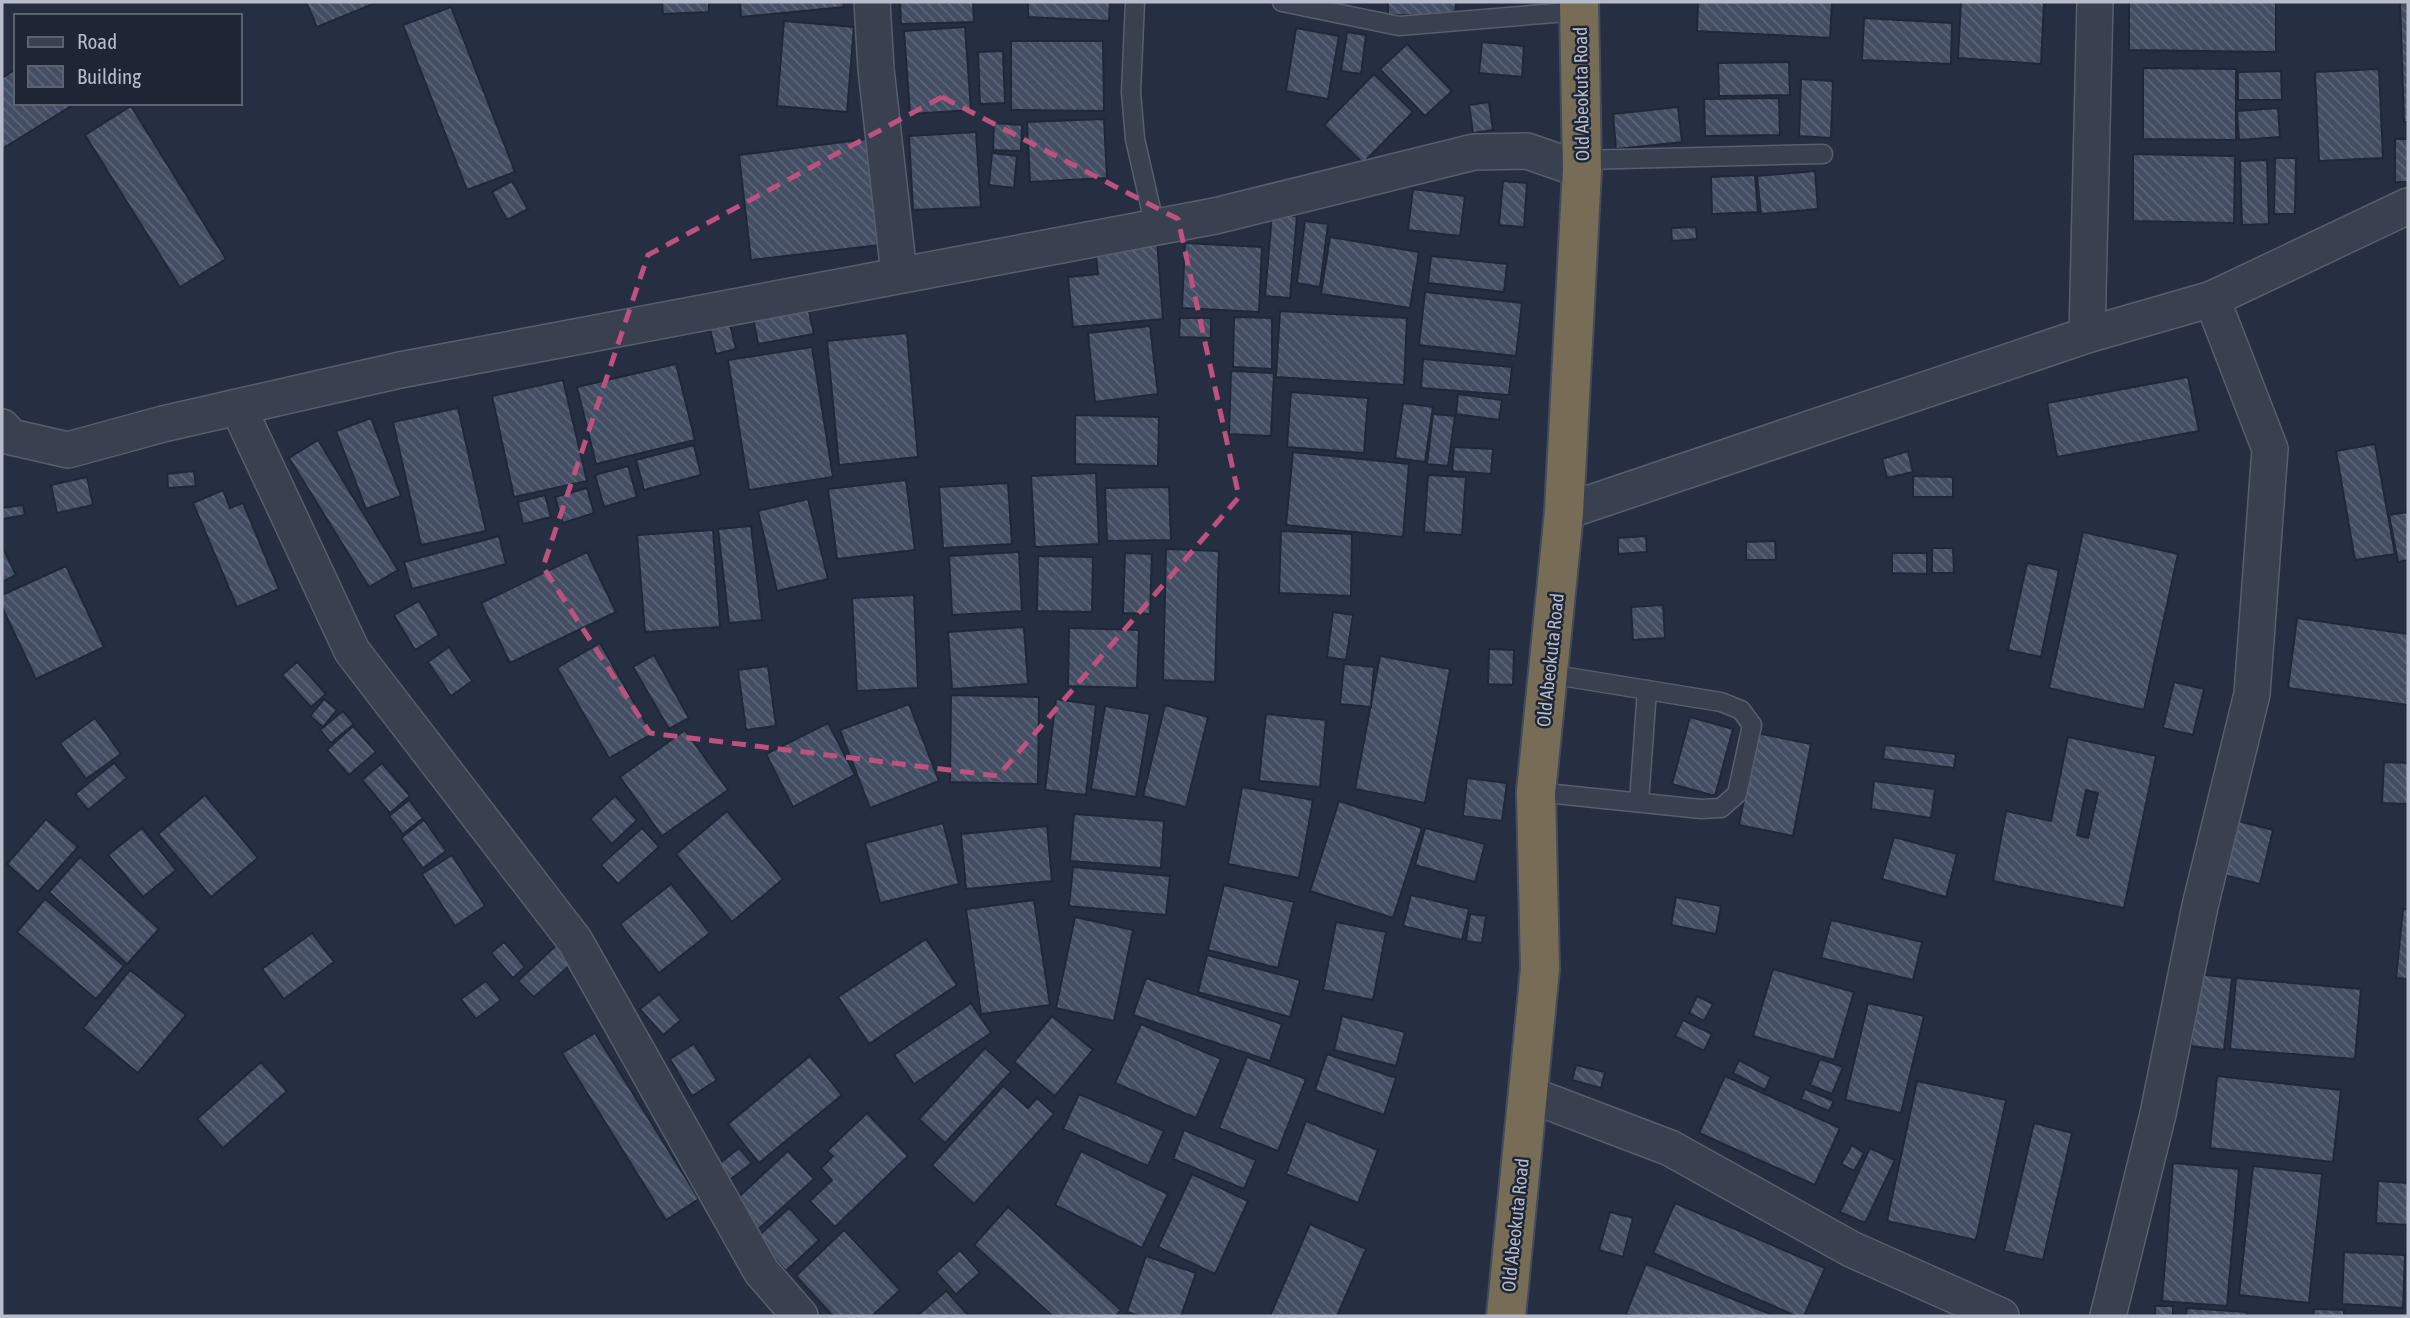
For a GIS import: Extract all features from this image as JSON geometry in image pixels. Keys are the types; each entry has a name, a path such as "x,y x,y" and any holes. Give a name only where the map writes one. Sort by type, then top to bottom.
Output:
{"highway":[{"name":"Old Abeokuta Road","path":"1506,1316 1540,969 1536,792 1564,512 1582,165 1579,6"}],"street":[{"path":"872,2 876,69 899,274"},
{"path":"2087,335 2095,2"},
{"path":"5,436 68,450 238,407 413,368 1214,216 1474,152 1527,151 1582,165"},
{"path":"1564,512 2087,335 2211,299 2408,206"},
{"path":"2108,1316 2158,1114 2200,906 2252,694 2270,449 2211,299"},
{"path":"238,407 352,651 575,941 761,1271 800,1316"},
{"path":"1528,1094 1670,1149 1852,1250 2001,1316"}],"lane":[{"path":"1136,2 1132,92 1135,139 1154,227"},
{"path":"1282,2 1399,26 1579,6"},
{"path":"1582,165 1823,154"},
{"path":"1536,792 1700,809 1721,808 1730,803 1737,794 1752,725 1741,710 1721,702 1549,674"},
{"path":"1639,802 1647,690"}],"highlighted area":[{"path":"942,97 1178,219 1239,497 998,776 650,733 543,567 648,255"}],"building":[{"path":"306,2 378,2 317,27"},
{"path":"662,2 709,2 709,12 663,14"},
{"path":"740,2 843,2 844,7 741,17"},
{"path":"900,2 973,2 974,22 901,24"},
{"path":"1028,2 1110,2 1109,21 1028,17"},
{"path":"1388,2 1456,2 1455,16 1388,15"},
{"path":"1698,2 1832,2 1830,38 1697,31"},
{"path":"1961,2 2044,2 2041,64 1958,58"},
{"path":"2129,2 2276,2 2276,52 2129,50"},
{"path":"2400,2 2408,2 2408,122 2404,122"},
{"path":"451,7 515,172 467,190 403,25"},
{"path":"1864,18 1952,23 1951,64 1862,60"},
{"path":"784,21 854,27 847,112 777,106"},
{"path":"965,27 971,110 910,114 904,31"},
{"path":"1296,28 1339,36 1328,99 1286,91"},
{"path":"1347,32 1366,35 1361,74 1341,71"},
{"path":"1011,41 1103,41 1104,111 1011,110"},
{"path":"1482,42 1524,46 1522,77 1479,73"},
{"path":"1407,44 1452,91 1425,116 1380,69"},
{"path":"1003,51 1005,103 980,104 978,52"},
{"path":"1789,62 1790,95 1719,96 1718,63"},
{"path":"2143,68 2236,69 2236,140 2143,139"},
{"path":"2379,69 2383,158 2319,161 2315,72"},
{"path":"14,70 14,105 73,105 2,149 2,78"},
{"path":"2281,71 2282,100 2238,100 2238,72"},
{"path":"1374,74 1413,112 1363,163 1324,125"},
{"path":"1801,79 1833,81 1831,138 1799,136"},
{"path":"1779,98 1780,135 1705,136 1704,99"},
{"path":"1489,102 1493,130 1473,133 1469,105"},
{"path":"131,106 226,259 180,287 85,135"},
{"path":"1678,107 1682,142 1616,149 1613,114"},
{"path":"2278,108 2280,137 2239,140 2237,111"},
{"path":"1104,119 1107,178 1030,182 1027,122"},
{"path":"994,123 1022,125 1021,151 993,150"},
{"path":"976,132 981,207 913,210 909,136"},
{"path":"867,139 880,245 751,260 739,155"},
{"path":"2395,139 2408,139 2408,182 2395,182"},
{"path":"992,153 1017,156 1014,188 989,185"},
{"path":"2133,154 2235,156 2234,223 2133,221"},
{"path":"2275,158 2296,158 2295,214 2274,214"},
{"path":"2267,160 2269,224 2242,225 2240,161"},
{"path":"1815,171 1818,209 1761,214 1757,176"},
{"path":"1755,175 1758,212 1712,214 1711,177"},
{"path":"512,181 528,209 507,220 492,192"},
{"path":"1503,181 1527,183 1524,227 1499,225"},
{"path":"1413,189 1465,196 1460,236 1408,230"},
{"path":"1272,214 1297,216 1290,298 1265,296"},
{"path":"1305,221 1328,224 1320,287 1297,283"},
{"path":"1696,227 1697,239 1672,241 1671,228"},
{"path":"1330,237 1419,252 1410,308 1321,294"},
{"path":"1157,241 1163,319 1073,327 1068,277 1098,274 1095,246"},
{"path":"1185,243 1262,247 1259,312 1182,308"},
{"path":"1431,256 1507,264 1504,292 1428,283"},
{"path":"1425,292 1522,303 1516,356 1419,345"},
{"path":"808,307 814,334 758,344 753,317"},
{"path":"1280,311 1407,318 1404,385 1276,377"},
{"path":"1234,317 1272,318 1272,369 1233,367"},
{"path":"1180,318 1211,318 1211,338 1179,337"},
{"path":"729,320 736,349 716,354 709,325"},
{"path":"1150,326 1158,394 1095,402 1088,333"},
{"path":"907,333 918,457 839,465 827,341"},
{"path":"812,347 833,477 749,490 728,360"},
{"path":"1423,359 1512,367 1509,395 1421,388"},
{"path":"676,364 695,440 596,464 577,387"},
{"path":"1231,371 1274,373 1271,436 1229,434"},
{"path":"2188,377 2199,431 2057,457 2047,403"},
{"path":"563,380 587,481 514,497 492,396"},
{"path":"1291,392 1368,398 1364,453 1287,447"},
{"path":"1458,394 1502,400 1499,420 1456,414"},
{"path":"1403,403 1433,407 1425,462 1395,458"},
{"path":"458,408 486,531 421,545 393,422"},
{"path":"1433,414 1455,416 1448,466 1427,464"},
{"path":"1075,415 1159,417 1158,466 1075,464"},
{"path":"371,418 401,496 366,509 336,431"},
{"path":"318,440 398,570 369,587 289,458"},
{"path":"2375,444 2395,554 2355,560 2336,451"},
{"path":"694,445 701,475 644,490 636,460"},
{"path":"1454,447 1493,449 1491,474 1452,471"},
{"path":"1908,451 1913,472 1887,478 1882,459"},
{"path":"1293,452 1409,464 1403,537 1286,525"},
{"path":"628,466 637,497 604,507 595,475"},
{"path":"194,471 196,486 168,488 167,474"},
{"path":"1096,473 1099,544 1035,547 1031,476"},
{"path":"1428,475 1466,477 1462,535 1424,532"},
{"path":"1913,476 1953,477 1953,497 1913,497"},
{"path":"87,477 93,505 57,513 51,485"},
{"path":"906,480 915,550 837,559 828,489"},
{"path":"1008,483 1012,544 943,548 939,487"},
{"path":"1169,487 1171,540 1107,541 1105,488"},
{"path":"587,488 594,513 563,523 555,497"},
{"path":"223,490 230,508 243,503 279,589 237,607 193,503"},
{"path":"545,495 551,517 523,524 518,502"},
{"path":"808,499 828,579 777,591 758,511"},
{"path":"23,505 25,515 2,519 2,508"},
{"path":"2408,512 2408,560 2398,562 2389,515"},
{"path":"751,526 762,620 729,623 718,529"},
{"path":"713,530 720,627 645,632 637,535"},
{"path":"1281,531 1352,534 1351,596 1279,593"},
{"path":"2083,532 2178,554 2144,710 2049,688"},
{"path":"499,536 506,564 412,589 404,562"},
{"path":"1646,536 1647,552 1618,554 1618,538"},
{"path":"1775,541 1776,560 1746,560 1746,542"},
{"path":"2,546 16,575 2,582"},
{"path":"1932,548 1953,548 1954,573 1932,573"},
{"path":"1166,549 1219,551 1215,682 1163,680"},
{"path":"587,552 616,612 510,663 481,603"},
{"path":"1019,552 1022,611 952,615 949,556"},
{"path":"1125,553 1152,554 1150,614 1123,613"},
{"path":"1892,553 1927,553 1927,574 1892,573"},
{"path":"1038,556 1093,557 1092,612 1037,611"},
{"path":"2027,563 2059,570 2041,657 2008,650"},
{"path":"66,566 104,647 36,679 2,607 2,595"},
{"path":"914,595 918,688 857,691 852,598"},
{"path":"419,601 439,635 415,650 394,615"},
{"path":"1663,605 1665,638 1633,640 1631,607"},
{"path":"1333,612 1353,615 1346,660 1327,657"},
{"path":"2297,618 2408,634 2408,705 2288,688"},
{"path":"1024,627 1028,684 952,689 948,632"},
{"path":"1069,628 1139,630 1137,688 1068,686"},
{"path":"600,643 652,734 609,758 557,668"},
{"path":"449,647 472,681 451,696 428,662"},
{"path":"1489,649 1514,650 1513,685 1488,684"},
{"path":"654,655 689,718 669,729 633,667"},
{"path":"1380,656 1450,669 1425,803 1355,789"},
{"path":"297,662 326,694 311,707 282,675"},
{"path":"1344,664 1374,667 1371,707 1340,704"},
{"path":"768,666 776,726 746,730 738,670"},
{"path":"2174,682 2204,689 2193,735 2163,728"},
{"path":"951,695 1039,697 1038,784 950,782"},
{"path":"324,699 337,710 323,727 310,716"},
{"path":"1056,699 1096,705 1086,795 1045,790"},
{"path":"909,704 939,781 870,808 840,730"},
{"path":"1165,705 1208,717 1186,807 1143,796"},
{"path":"1105,706 1150,714 1136,797 1091,789"},
{"path":"343,711 354,724 331,743 320,730"},
{"path":"1266,714 1326,720 1320,787 1259,781"},
{"path":"1690,717 1733,729 1715,796 1672,784"},
{"path":"95,718 121,754 86,779 60,743"},
{"path":"828,723 855,775 793,807 766,754"},
{"path":"353,726 376,752 349,775 327,750"},
{"path":"685,730 728,790 662,836 620,777"},
{"path":"1757,733 1811,744 1793,836 1739,825"},
{"path":"2068,737 2156,756 2124,908 1993,881 2006,811 2051,821","holes":["2086,790 2098,793 2088,838 2077,835"]},
{"path":"1885,745 1956,754 1954,768 1883,759"},
{"path":"2384,762 2408,763 2408,804 2382,803"},
{"path":"114,763 127,778 88,810 75,794"},
{"path":"382,763 410,796 390,813 362,780"},
{"path":"1467,778 1507,783 1502,821 1463,816"},
{"path":"1874,781 1935,789 1931,818 1871,809"},
{"path":"1242,787 1313,800 1299,878 1228,864"},
{"path":"205,795 258,858 211,897 158,834"},
{"path":"615,796 637,820 612,844 590,819"},
{"path":"409,800 423,818 403,834 389,816"},
{"path":"1339,801 1422,828 1393,918 1310,891"},
{"path":"727,811 783,879 732,922 676,854"},
{"path":"1074,814 1164,821 1161,868 1070,861"},
{"path":"46,819 78,847 38,892 7,864"},
{"path":"424,820 446,851 423,868 401,838"},
{"path":"2234,820 2273,830 2260,884 2220,874"},
{"path":"943,823 959,884 880,903 865,843"},
{"path":"1047,826 1052,881 966,889 961,834"},
{"path":"142,828 176,870 143,897 108,855"},
{"path":"642,828 659,847 618,884 601,865"},
{"path":"1425,828 1485,844 1475,882 1415,865"},
{"path":"1894,837 1957,854 1946,897 1882,879"},
{"path":"452,855 485,906 455,926 422,874"},
{"path":"80,857 159,929 127,964 49,892"},
{"path":"1073,867 1170,876 1166,915 1069,906"},
{"path":"671,884 710,933 659,973 620,924"},
{"path":"1224,885 1294,902 1278,968 1208,950"},
{"path":"1411,895 1469,909 1462,940 1403,926"},
{"path":"1676,897 1721,906 1716,934 1671,925"},
{"path":"45,899 124,966 96,999 17,932"},
{"path":"1034,900 1050,1005 981,1014 966,909"},
{"path":"2403,909 2408,909 2408,979 2396,978"},
{"path":"1470,914 1486,916 1482,943 1466,941"},
{"path":"1075,917 1133,930 1114,1021 1056,1008"},
{"path":"1831,920 1922,942 1913,980 1821,958"},
{"path":"1336,922 1386,932 1373,1000 1323,990"},
{"path":"312,933 334,962 284,999 262,969"},
{"path":"926,939 957,985 869,1044 838,997"},
{"path":"561,941 577,959 534,997 518,981"},
{"path":"504,942 525,967 513,978 491,953"},
{"path":"1207,955 1300,980 1290,1017 1198,992"},
{"path":"1773,969 1854,992 1834,1060 1753,1036"},
{"path":"130,970 186,1015 138,1073 83,1028"},
{"path":"2198,974 2232,978 2224,1050 2191,1046"},
{"path":"1146,978 1282,1024 1270,1061 1133,1015"},
{"path":"2236,978 2361,989 2355,1059 2230,1049"},
{"path":"486,981 501,1000 476,1019 461,999"},
{"path":"659,994 681,1020 663,1035 640,1009"},
{"path":"1697,996 1713,1004 1704,1021 1689,1013"},
{"path":"971,1003 991,1033 914,1084 894,1055"},
{"path":"1868,1003 1924,1016 1901,1113 1845,1100"},
{"path":"1052,1016 1093,1050 1055,1096 1014,1062"},
{"path":"1342,1016 1405,1032 1396,1066 1334,1050"},
{"path":"1683,1020 1712,1034 1704,1051 1675,1036"},
{"path":"1141,1024 1221,1059 1196,1118 1115,1083"},
{"path":"595,1033 699,1199 666,1220 562,1053"},
{"path":"694,1044 717,1080 692,1096 670,1059"},
{"path":"985,1048 1011,1072 945,1143 919,1119"},
{"path":"1327,1054 1396,1078 1384,1115 1315,1090"},
{"path":"810,1056 842,1095 759,1163 728,1124"},
{"path":"1247,1057 1306,1079 1278,1151 1219,1128"},
{"path":"1820,1059 1843,1067 1832,1094 1810,1085"},
{"path":"1739,1060 1771,1077 1765,1090 1733,1073"},
{"path":"261,1062 287,1091 223,1148 197,1119"},
{"path":"1576,1065 1605,1072 1601,1088 1572,1080"},
{"path":"1725,1076 1840,1128 1815,1185 1699,1133"},
{"path":"2217,1076 2341,1090 2333,1162 2210,1148"},
{"path":"1917,1081 2006,1100 1976,1240 1887,1221"},
{"path":"1003,1086 1028,1108 1037,1098 1054,1114 974,1204 932,1165"},
{"path":"1805,1089 1834,1101 1829,1111 1801,1099"},
{"path":"1079,1094 1164,1131 1148,1166 1063,1129"},
{"path":"867,1113 908,1156 835,1227 810,1201 832,1180 821,1168 833,1156 827,1151"},
{"path":"1306,1121 1378,1150 1358,1203 1286,1174"},
{"path":"2034,1123 2072,1133 2043,1260 2004,1251"},
{"path":"1184,1130 1256,1160 1244,1189 1173,1159"},
{"path":"1852,1145 1864,1153 1854,1171 1841,1164"},
{"path":"739,1148 752,1163 727,1182 715,1167"},
{"path":"1870,1148 1895,1160 1865,1223 1840,1212"},
{"path":"788,1151 814,1179 754,1233 729,1206"},
{"path":"1081,1151 1168,1194 1142,1248 1055,1205"},
{"path":"2173,1163 2239,1169 2227,1306 2162,1301"},
{"path":"2253,1166 2322,1174 2309,1303 2239,1295"},
{"path":"1192,1174 1248,1201 1215,1274 1158,1247"},
{"path":"2378,1181 2408,1183 2408,1225 2376,1223"},
{"path":"1675,1203 1825,1268 1804,1316 1796,1316 1653,1253"},
{"path":"1008,1207 1121,1310 1116,1316 1053,1316 974,1245"},
{"path":"789,1208 819,1240 786,1271 756,1238"},
{"path":"1610,1212 1633,1218 1623,1257 1599,1250"},
{"path":"1310,1224 1366,1249 1337,1316 1270,1316"},
{"path":"844,1230 900,1290 872,1316 833,1316 796,1276"},
{"path":"960,1250 980,1273 956,1294 936,1272"},
{"path":"2344,1252 2405,1255 2403,1308 2342,1304"},
{"path":"1146,1256 1196,1273 1181,1316 1140,1316 1127,1312"},
{"path":"1646,1264 1775,1316 1626,1314"},
{"path":"946,1291 969,1316 917,1316"},
{"path":"2155,1306 2173,1306 2173,1316 2155,1316"},
{"path":"2187,1308 2247,1312 2246,1316 2186,1316"},
{"path":"2314,1309 2344,1310 2344,1316 2313,1316"}]}
